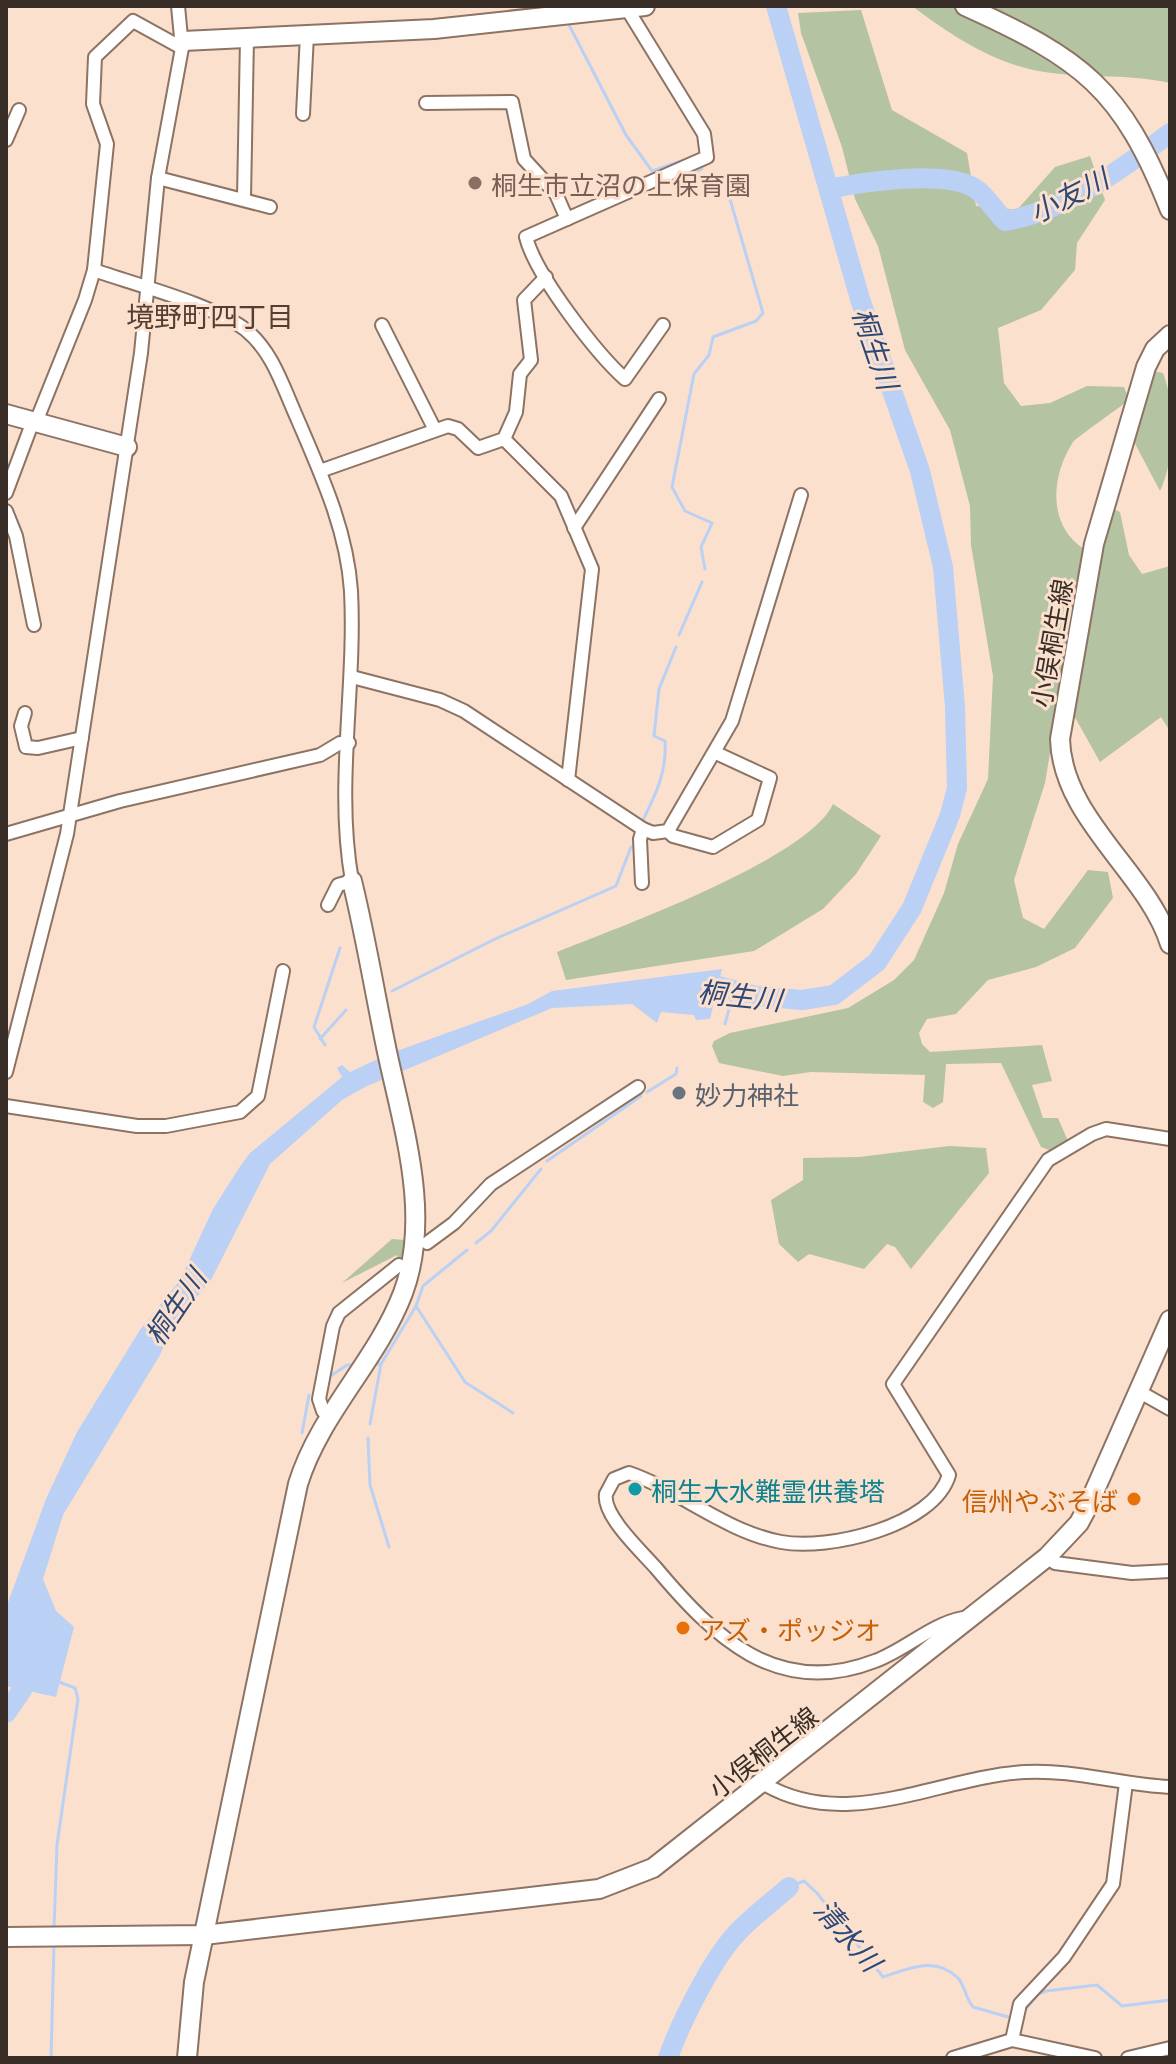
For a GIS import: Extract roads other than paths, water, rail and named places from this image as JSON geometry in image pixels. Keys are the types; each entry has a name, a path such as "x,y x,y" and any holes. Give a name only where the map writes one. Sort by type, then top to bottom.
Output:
{"street":[{"path":"6,1072 70,816 149,290 158,178 182,44 178,6"},
{"path":"6,493 85,300 94,270 107,144 93,104 95,57 133,21 182,44 434,29 571,10 645,6"},
{"path":"965,6 1021,31 1072,62 1122,113 1146,152 1170,210"},
{"path":"626,7 704,134 707,157 526,237 546,277 606,362 625,379 663,325"},
{"path":"303,114 307,35"},
{"path":"244,198 247,38"},
{"path":"426,103 512,102 524,159 556,194 567,219"},
{"path":"6,140 19,110"},
{"path":"158,178 270,207"},
{"path":"94,270 231,321 259,342 273,363 320,471 343,537 351,591 352,677 343,815 352,881 416,1216 409,1277 399,1303 313,1444 298,1484 189,2012 187,2058"},
{"path":"320,471 434,428 455,427 478,448 504,439 516,412 520,374 531,360 524,300 546,277"},
{"path":"382,325 434,428"},
{"name":"小俣桐生線","path":"1170,335 1155,349 1146,367 1106,499 1094,544 1060,739 1063,761 1104,844 1162,919 1170,944"},
{"path":"574,528 602,480 639,433 659,399"},
{"path":"6,414 127,447"},
{"path":"504,439 561,496 592,569 568,780"},
{"path":"668,831 732,721 801,495"},
{"path":"6,511 34,625"},
{"path":"352,677 440,700 464,711 643,829 653,833 668,831"},
{"path":"25,713 21,726 26,747 38,748 82,738"},
{"path":"6,834 320,755 340,743 349,743"},
{"path":"668,831 673,836 708,848 758,820 770,778 716,753"},
{"path":"642,883 640,839 643,829"},
{"path":"328,905 335,889 352,881"},
{"path":"6,1106 137,1126 166,1126 240,1112 258,1096 283,971"},
{"path":"427,1243 454,1223 491,1184 638,1087"},
{"path":"970,1617 942,1625 890,1655 854,1668 806,1670 762,1660 737,1649 705,1624 613,1517 606,1494 614,1479 629,1473 712,1516 789,1543 860,1535 889,1529 911,1518 928,1504 949,1475 893,1384 1048,1160 1106,1129 1170,1139"},
{"path":"330,1416 323,1411 319,1399 335,1319 352,1299 399,1265"},
{"name":"小俣桐生線","path":"6,1937 204,1935 599,1889 653,1868 764,1784 1047,1557 1083,1516 1170,1320"},
{"path":"1138,1391 1170,1409"},
{"path":"1047,1557 1055,1563 1132,1573 1170,1571"},
{"path":"764,1784 804,1799 875,1803 974,1779 1026,1772 1170,1787"},
{"path":"1012,2040 1020,2004 1064,1957 1091,1922 1113,1884 1126,1783"},
{"path":"953,2058 1012,2040 1095,2058"},
{"path":"1128,2058 1170,2048"}],"water":[{"path":"722,969 710,1019 696,1020 694,1015 661,1012 657,1023 632,1004 552,1008 367,1086 342,1100 270,1164 211,1280 173,1325 160,1355 63,1515 43,1579 56,1611 74,1627 56,1697 6,1686 6,1608 46,1499 77,1432 140,1330 180,1280 213,1209 250,1153 342,1077 337,1068 342,1065 350,1072 391,1053 528,1004 552,991"}],"waterway":[{"name":"桐生川","path":"692,989 718,986 756,996 802,1000 834,995 877,962 912,908 950,815 957,788 955,707 943,567 920,471 860,299 776,6"},
{"path":"567,21 626,135 652,171 687,159"},
{"name":"小友川","path":"829,189 925,178 962,183 976,189 1005,221 1049,208 1092,187 1170,133"},
{"path":"697,172 702,169"},
{"path":"705,569 701,547 712,523 685,511 672,487 694,374 709,355 713,337 756,321 763,313 723,175"},
{"path":"679,635 702,582"},
{"path":"643,820 662,772 665,741 654,736 659,689 676,647"},
{"path":"392,991 495,939 616,886 631,847"},
{"path":"325,1045 314,1027 340,948"},
{"path":"725,1024 734,990"},
{"path":"320,1039 346,1010"},
{"path":"647,1092 676,1074 677,1068"},
{"path":"547,1161 641,1096"},
{"path":"476,1243 491,1231 541,1169"},
{"path":"375,1364 381,1364 416,1306 423,1286 467,1250"},
{"path":"416,1306 465,1382 513,1413"},
{"path":"370,1424 381,1364"},
{"path":"329,1377 347,1365 355,1365"},
{"path":"302,1433 309,1395"},
{"path":"368,1438 370,1485 389,1547"},
{"name":"桐生川","path":"6,1713 22,1690 17,1663"},
{"path":"54,1928 57,1845 78,1699 75,1688 59,1682"},
{"name":"清水川","path":"789,1887 804,1881 817,1893 883,1977 921,1966 940,1967 958,1978 973,2007 1008,2017"},
{"name":"清水川","path":"668,2058 698,1992 727,1944 789,1887"},
{"path":"51,2058 54,1944"},
{"name":"清水川","path":"1025,2010 1038,1994 1046,1991 1097,1985 1122,2006 1170,2000"}],"place":[{"name":"桐生市立沼の上保育園","path":"475,183"},
{"name":"妙力神社","path":"679,1093"},
{"name":"桐生大水難霊供養塔","path":"635,1489"},
{"name":"信州やぶそば","path":"1134,1499"},
{"name":"アズ・ポッジオ","path":"683,1628"}],"district":[{"name":"境野町四丁目","path":"210,315"}]}
